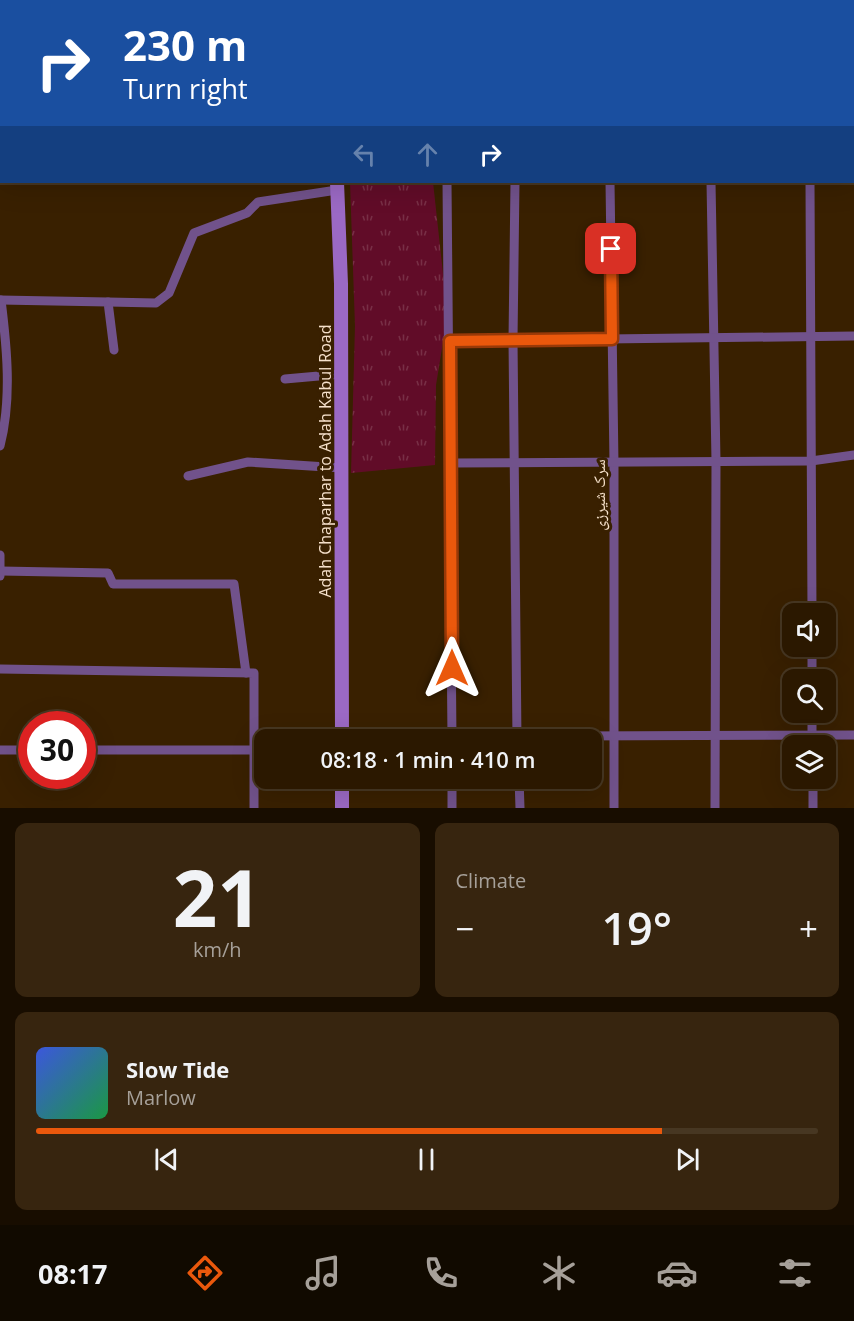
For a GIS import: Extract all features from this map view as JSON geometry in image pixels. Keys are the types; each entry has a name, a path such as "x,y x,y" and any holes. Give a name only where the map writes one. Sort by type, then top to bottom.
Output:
{"main road":[{"name":"Adah Chaparhar to Adah Kabul Road","path":"337,186 342,468 342,729"},
{"path":"342,789 342,808"}],"street":[{"path":"447,183 452,463 452,729"},
{"path":"515,183 513,340 517,729"},
{"name":"سرک شیرزی","path":"610,183 614,464 614,808"},
{"path":"711,183 716,461 715,808"},
{"path":"810,183 812,603"},
{"path":"0,446 5,426 8,351 1,300 156,303 170,293 194,233 247,213 258,202 337,186"},
{"path":"108,302 114,350"},
{"path":"450,341 854,336"},
{"path":"285,379 341,374"},
{"path":"452,463 614,464 811,461 854,455"},
{"path":"188,476 248,462 342,468"},
{"path":"0,555 0,576"},
{"path":"1,572 108,573 113,584 234,584 246,673"},
{"path":"0,669 254,673 254,729"},
{"path":"836,737 854,735"},
{"path":"602,738 782,739"},
{"path":"602,740 614,738"},
{"path":"836,740 854,740"},
{"path":"0,750 18,750"},
{"path":"96,750 254,750"},
{"path":"254,789 254,808"},
{"path":"452,789 452,808"},
{"path":"519,789 520,808"},
{"path":"813,789 813,808"}],"green space":[{"path":"350,183 433,183 446,301 444,336 436,385 435,465 351,473 355,326"}],"route":[{"path":"452,668 450,341 612,339 611,249"}]}
